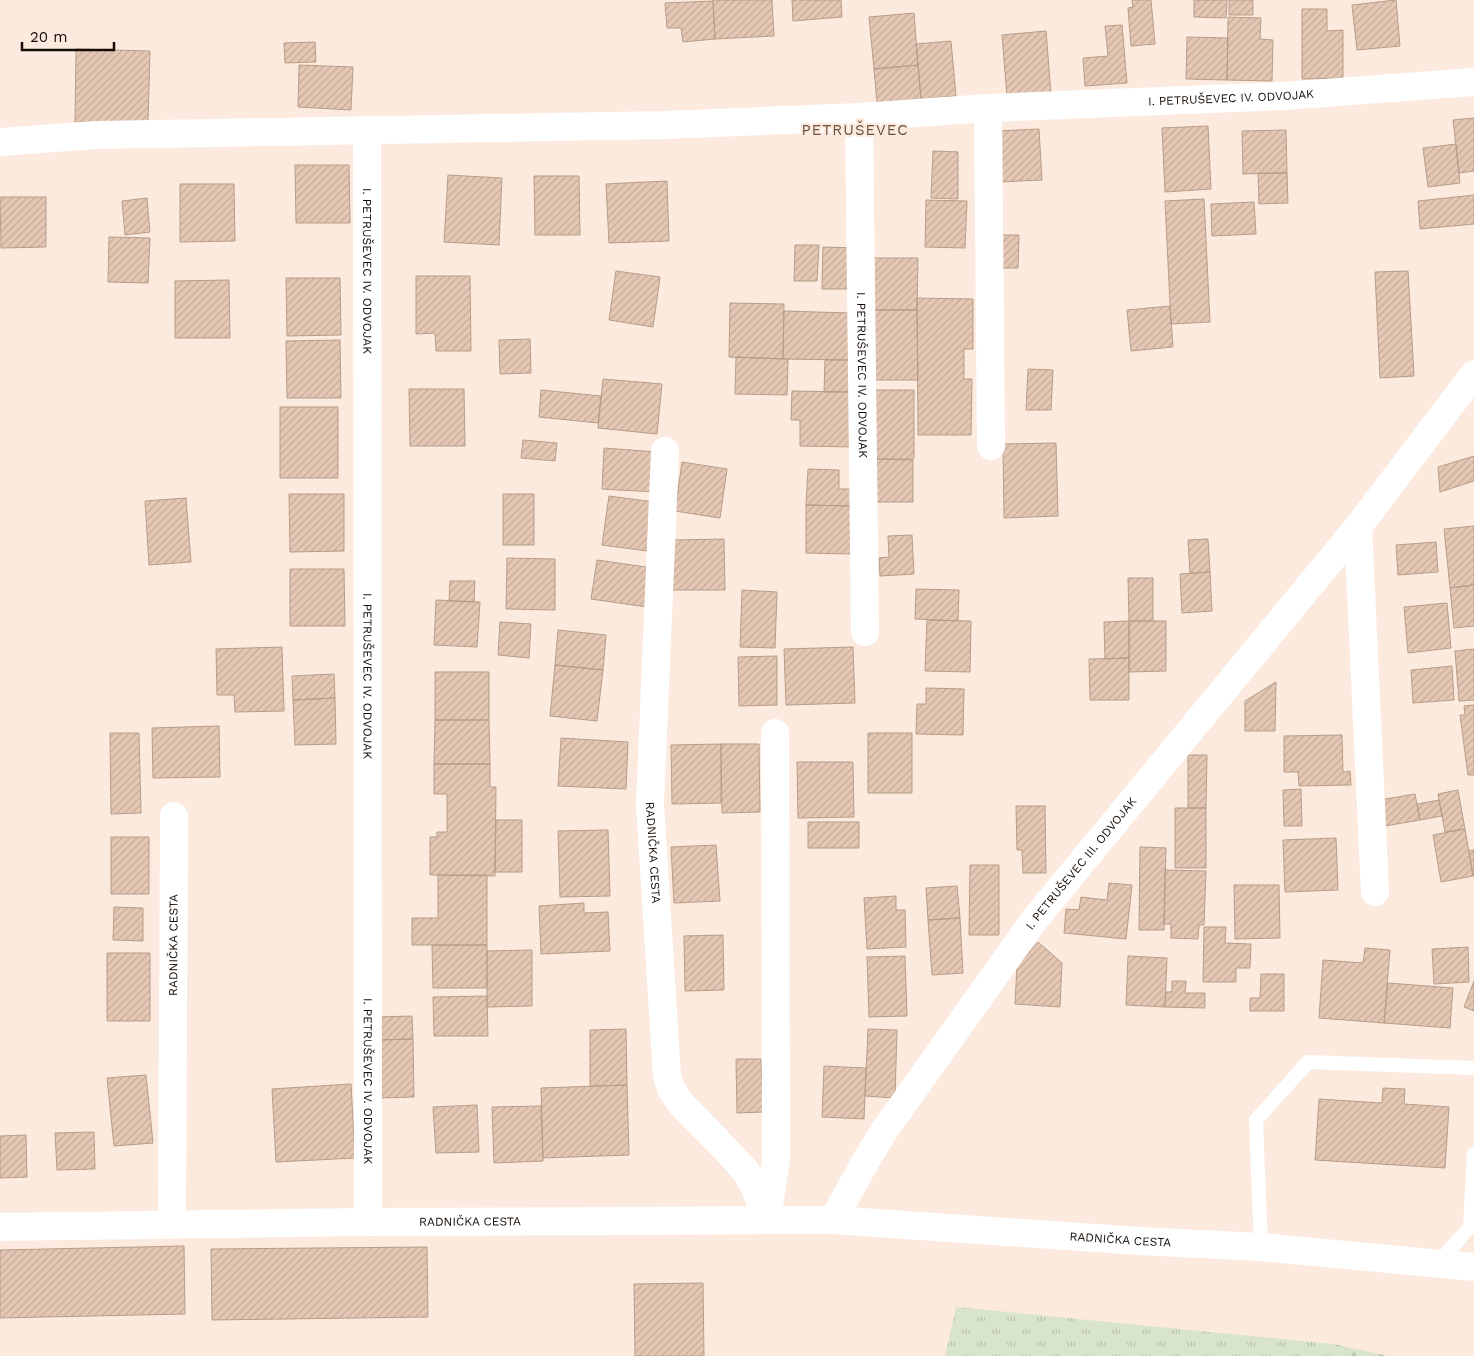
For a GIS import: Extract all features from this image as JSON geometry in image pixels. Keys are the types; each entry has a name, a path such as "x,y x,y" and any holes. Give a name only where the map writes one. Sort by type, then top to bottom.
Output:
{"street":[{"name":"I. PETRUŠEVEC IV. ODVOJAK","path":"0,142 96,135 666,125 859,117 988,108 1284,96 1474,82"},
{"path":"988,108 991,446"},
{"name":"I. PETRUŠEVEC IV. ODVOJAK","path":"859,117 865,632"},
{"name":"I. PETRUŠEVEC IV. ODVOJAK","path":"367,130 368,1222"},
{"name":"I. PETRUŠEVEC III. ODVOJAK","path":"833,1220 884,1131 1035,919 1358,527 1474,374"},
{"name":"RADNIČKA CESTA","path":"665,451 650,804 667,1076 671,1090 682,1105 745,1170 755,1188 767,1220"},
{"path":"1358,527 1375,892"},
{"path":"767,1220 776,1160 775,733"},
{"name":"RADNIČKA CESTA","path":"172,1224 174,816"},
{"name":"RADNIČKA CESTA","path":"0,1227 368,1222 833,1220 1261,1247 1474,1267"}],"lane":[{"path":"1261,1247 1256,1120 1308,1062 1474,1068"},
{"path":"1438,1263 1470,1227 1474,1154"}],"green space":[{"path":"956,1307 1333,1344 1335,1356 945,1356"},
{"path":"1333,1344 1389,1356 1335,1356"}],"building":[{"path":"713,0 772,0 774,36 715,39"},
{"path":"792,0 841,0 842,17 793,21"},
{"path":"1132,0 1151,0 1155,44 1131,46 1128,8 1133,7"},
{"path":"1194,0 1227,0 1226,18 1194,17"},
{"path":"1229,0 1253,0 1253,15 1229,15"},
{"path":"1396,0 1400,46 1357,50 1352,5"},
{"path":"713,1 715,39 683,42 681,28 667,28 665,3"},
{"path":"1302,9 1327,9 1327,31 1343,30 1343,78 1302,79"},
{"path":"914,13 918,65 874,69 869,17"},
{"path":"1228,17 1261,18 1260,39 1273,40 1272,81 1227,80"},
{"path":"1122,25 1127,83 1085,86 1083,58 1108,56 1105,26"},
{"path":"1046,31 1051,94 1007,97 1002,35"},
{"path":"1187,37 1228,38 1227,80 1186,79"},
{"path":"951,41 956,96 921,99 916,44"},
{"path":"315,42 316,62 285,63 284,43"},
{"path":"76,49 150,51 148,123 75,122"},
{"path":"299,65 353,67 351,110 298,107"},
{"path":"918,65 921,99 877,102 874,69"},
{"path":"1474,118 1474,171 1459,173 1453,120"},
{"path":"1208,126 1211,189 1165,192 1162,128"},
{"path":"1039,129 1042,180 1000,182 998,131"},
{"path":"1286,130 1287,173 1243,174 1242,131"},
{"path":"1456,144 1460,183 1428,187 1423,148"},
{"path":"933,151 958,152 958,199 931,198"},
{"path":"295,165 349,165 350,223 296,223"},
{"path":"1258,173 1287,173 1288,203 1259,204"},
{"path":"448,175 502,178 499,245 444,242"},
{"path":"534,176 579,176 580,235 535,235"},
{"path":"667,181 669,241 609,243 606,184"},
{"path":"180,184 234,184 235,241 180,242"},
{"path":"1474,195 1474,224 1420,229 1418,201"},
{"path":"0,197 46,197 46,247 1,248"},
{"path":"147,198 150,232 125,235 122,201"},
{"path":"1204,199 1210,322 1171,324 1165,201"},
{"path":"926,200 967,201 965,248 925,247"},
{"path":"1254,202 1256,234 1212,236 1211,204"},
{"path":"1001,235 1019,235 1018,268 1001,268"},
{"path":"109,237 150,238 148,283 108,282"},
{"path":"795,245 819,245 817,281 794,281"},
{"path":"823,247 856,248 855,289 822,289"},
{"path":"872,258 918,258 917,310 872,310"},
{"path":"616,271 660,277 653,327 609,320"},
{"path":"1408,271 1414,376 1380,378 1375,272"},
{"path":"416,276 470,276 471,351 436,351 435,333 416,334"},
{"path":"286,278 340,278 341,335 287,336"},
{"path":"229,280 230,338 175,338 175,281"},
{"path":"917,298 973,299 973,349 964,349 964,379 972,379 971,435 918,435"},
{"path":"730,303 784,304 783,359 729,357"},
{"path":"1170,306 1173,347 1131,351 1127,310"},
{"path":"872,310 917,310 918,380 872,380"},
{"path":"784,311 850,313 848,360 783,359"},
{"path":"530,339 531,373 500,374 499,340"},
{"path":"340,340 341,398 287,398 286,341"},
{"path":"736,357 788,359 787,395 735,394"},
{"path":"825,360 855,360 855,392 824,392"},
{"path":"1028,369 1053,370 1051,410 1026,410"},
{"path":"603,379 662,384 657,434 598,428"},
{"path":"409,389 464,389 465,446 410,446"},
{"path":"541,390 601,396 598,423 539,417"},
{"path":"870,390 914,390 914,459 870,459"},
{"path":"792,391 855,392 854,447 800,446 800,420 791,420"},
{"path":"280,407 338,407 338,478 280,478"},
{"path":"523,440 557,443 555,461 521,458"},
{"path":"1056,443 1058,516 1004,518 1003,444"},
{"path":"604,448 658,452 655,492 602,489"},
{"path":"1474,456 1474,481 1440,492 1438,467"},
{"path":"870,459 913,460 913,502 870,502"},
{"path":"682,462 727,469 720,518 675,511"},
{"path":"808,469 839,470 839,489 852,489 852,506 806,505"},
{"path":"289,494 344,494 344,551 290,552"},
{"path":"503,494 534,494 534,545 503,545"},
{"path":"609,496 654,502 647,551 602,545"},
{"path":"186,498 191,562 149,565 145,501"},
{"path":"806,505 852,506 851,554 806,553"},
{"path":"1474,526 1474,585 1450,588 1444,529"},
{"path":"912,535 914,574 880,576 879,558 889,557 888,536"},
{"path":"724,539 725,590 672,590 672,540"},
{"path":"1208,539 1210,572 1190,573 1188,540"},
{"path":"1436,542 1438,572 1398,575 1396,545"},
{"path":"507,558 555,559 555,610 506,609"},
{"path":"597,560 653,568 647,607 591,599"},
{"path":"290,569 344,569 345,626 290,626"},
{"path":"1210,572 1212,611 1182,613 1180,574"},
{"path":"1128,578 1153,578 1153,621 1129,621"},
{"path":"450,581 475,581 474,602 449,601"},
{"path":"1474,585 1474,626 1454,628 1450,588"},
{"path":"916,589 959,590 958,621 915,619"},
{"path":"742,590 777,592 775,648 740,647"},
{"path":"436,600 480,602 477,647 434,645"},
{"path":"1447,603 1451,648 1408,653 1404,607"},
{"path":"927,620 971,621 970,672 925,671"},
{"path":"1129,621 1129,658 1105,659 1104,622"},
{"path":"1129,621 1166,621 1166,671 1129,672"},
{"path":"500,622 531,624 529,658 498,655"},
{"path":"558,630 606,635 603,670 555,665"},
{"path":"282,647 284,711 235,712 234,695 217,695 216,649"},
{"path":"853,647 855,703 786,705 784,649"},
{"path":"1474,649 1474,700 1459,701 1455,651"},
{"path":"777,656 777,705 739,706 738,657"},
{"path":"1129,658 1129,700 1090,700 1089,659"},
{"path":"555,665 603,670 597,721 550,716"},
{"path":"1452,666 1454,700 1413,703 1411,670"},
{"path":"435,672 489,672 489,720 435,720"},
{"path":"334,674 335,698 293,700 292,676"},
{"path":"1276,682 1275,731 1245,731 1245,701"},
{"path":"926,688 964,689 963,735 916,734 917,704 926,704"},
{"path":"335,698 336,744 295,745 293,700"},
{"path":"1474,705 1474,775 1468,775 1460,715 1465,715 1464,706"},
{"path":"435,720 489,720 490,764 434,764"},
{"path":"219,726 220,777 153,778 152,728"},
{"path":"110,733 139,733 141,813 111,814"},
{"path":"868,733 912,733 912,793 868,793"},
{"path":"1342,735 1343,772 1350,771 1351,785 1299,786 1298,772 1284,772 1284,736"},
{"path":"561,738 628,742 626,789 558,786"},
{"path":"721,744 721,803 672,804 671,745"},
{"path":"721,744 759,744 760,812 722,813"},
{"path":"1188,755 1207,755 1206,808 1188,808"},
{"path":"797,762 853,762 854,817 798,818"},
{"path":"434,764 490,764 490,787 496,787 495,876 430,875 430,837 437,837 437,832 447,832 447,794 434,794"},
{"path":"1301,789 1302,826 1284,826 1283,790"},
{"path":"1458,790 1465,829 1445,832 1438,794"},
{"path":"1415,794 1420,820 1385,826 1380,800"},
{"path":"1439,800 1442,816 1420,820 1417,804"},
{"path":"1016,806 1045,806 1046,873 1023,873 1022,850 1017,850"},
{"path":"1175,808 1206,808 1206,868 1175,868"},
{"path":"496,820 522,820 522,872 495,872"},
{"path":"808,822 859,822 859,848 808,848"},
{"path":"1465,829 1473,876 1441,882 1433,835"},
{"path":"608,830 610,896 560,897 558,831"},
{"path":"111,837 149,837 149,894 111,894"},
{"path":"1336,838 1338,890 1285,892 1283,840"},
{"path":"716,845 720,901 674,903 671,847"},
{"path":"1140,847 1166,848 1164,930 1139,930"},
{"path":"1474,850 1474,876 1473,876 1469,851"},
{"path":"970,865 999,865 999,935 969,935"},
{"path":"1165,870 1206,871 1204,925 1199,925 1198,939 1171,938 1171,924 1164,924"},
{"path":"438,875 487,875 487,945 412,945 412,918 438,918"},
{"path":"1109,883 1132,885 1126,939 1064,933 1066,909 1079,910 1081,897 1107,900"},
{"path":"1234,885 1279,885 1280,938 1235,939"},
{"path":"957,886 960,918 928,920 926,888"},
{"path":"896,896 896,910 905,910 906,947 867,949 864,898"},
{"path":"584,903 584,913 608,912 610,951 541,954 539,906"},
{"path":"114,907 143,908 143,941 113,940"},
{"path":"960,918 963,973 932,975 928,920"},
{"path":"1204,927 1226,927 1225,943 1251,944 1250,968 1236,968 1236,982 1203,982"},
{"path":"723,935 724,990 685,991 684,936"},
{"path":"1038,942 1062,963 1060,1007 1015,1004 1017,966"},
{"path":"432,945 487,945 487,988 433,988"},
{"path":"1468,947 1469,982 1434,984 1432,949"},
{"path":"1365,948 1390,950 1384,1023 1319,1018 1323,960 1363,963"},
{"path":"532,950 532,1006 487,1007 487,951"},
{"path":"107,953 150,953 150,1021 107,1021"},
{"path":"905,956 907,1016 869,1017 867,957"},
{"path":"1128,956 1167,958 1165,1007 1126,1005"},
{"path":"1261,974 1284,974 1284,1011 1250,1011 1250,998 1260,998"},
{"path":"1172,981 1186,981 1185,993 1205,993 1205,1008 1165,1007 1166,992 1172,992"},
{"path":"1474,981 1474,1011 1464,1007"},
{"path":"1388,983 1453,988 1450,1028 1384,1023"},
{"path":"487,996 488,1036 434,1036 433,997"},
{"path":"412,1016 413,1039 377,1040 376,1017"},
{"path":"626,1029 627,1085 590,1086 590,1030"},
{"path":"868,1029 897,1030 895,1098 865,1096"},
{"path":"413,1039 414,1097 378,1098 377,1040"},
{"path":"736,1059 761,1059 763,1112 737,1113"},
{"path":"824,1066 866,1068 864,1119 822,1117"},
{"path":"146,1075 153,1143 114,1146 107,1078"},
{"path":"351,1084 355,1158 276,1162 272,1089"},
{"path":"627,1085 629,1155 543,1158 541,1088"},
{"path":"1383,1088 1405,1089 1404,1104 1449,1107 1445,1168 1315,1160 1319,1099 1382,1103"},
{"path":"477,1105 479,1152 436,1153 433,1107"},
{"path":"541,1106 543,1161 494,1163 492,1107"},
{"path":"94,1132 95,1169 57,1170 55,1133"},
{"path":"26,1135 27,1177 0,1178 0,1136"},
{"path":"184,1246 185,1314 0,1318 0,1250"},
{"path":"427,1247 428,1317 212,1320 211,1249"},
{"path":"703,1283 704,1356 635,1356 634,1284"}],"district":[{"name":"PETRUŠEVEC","path":"855,130"}]}
